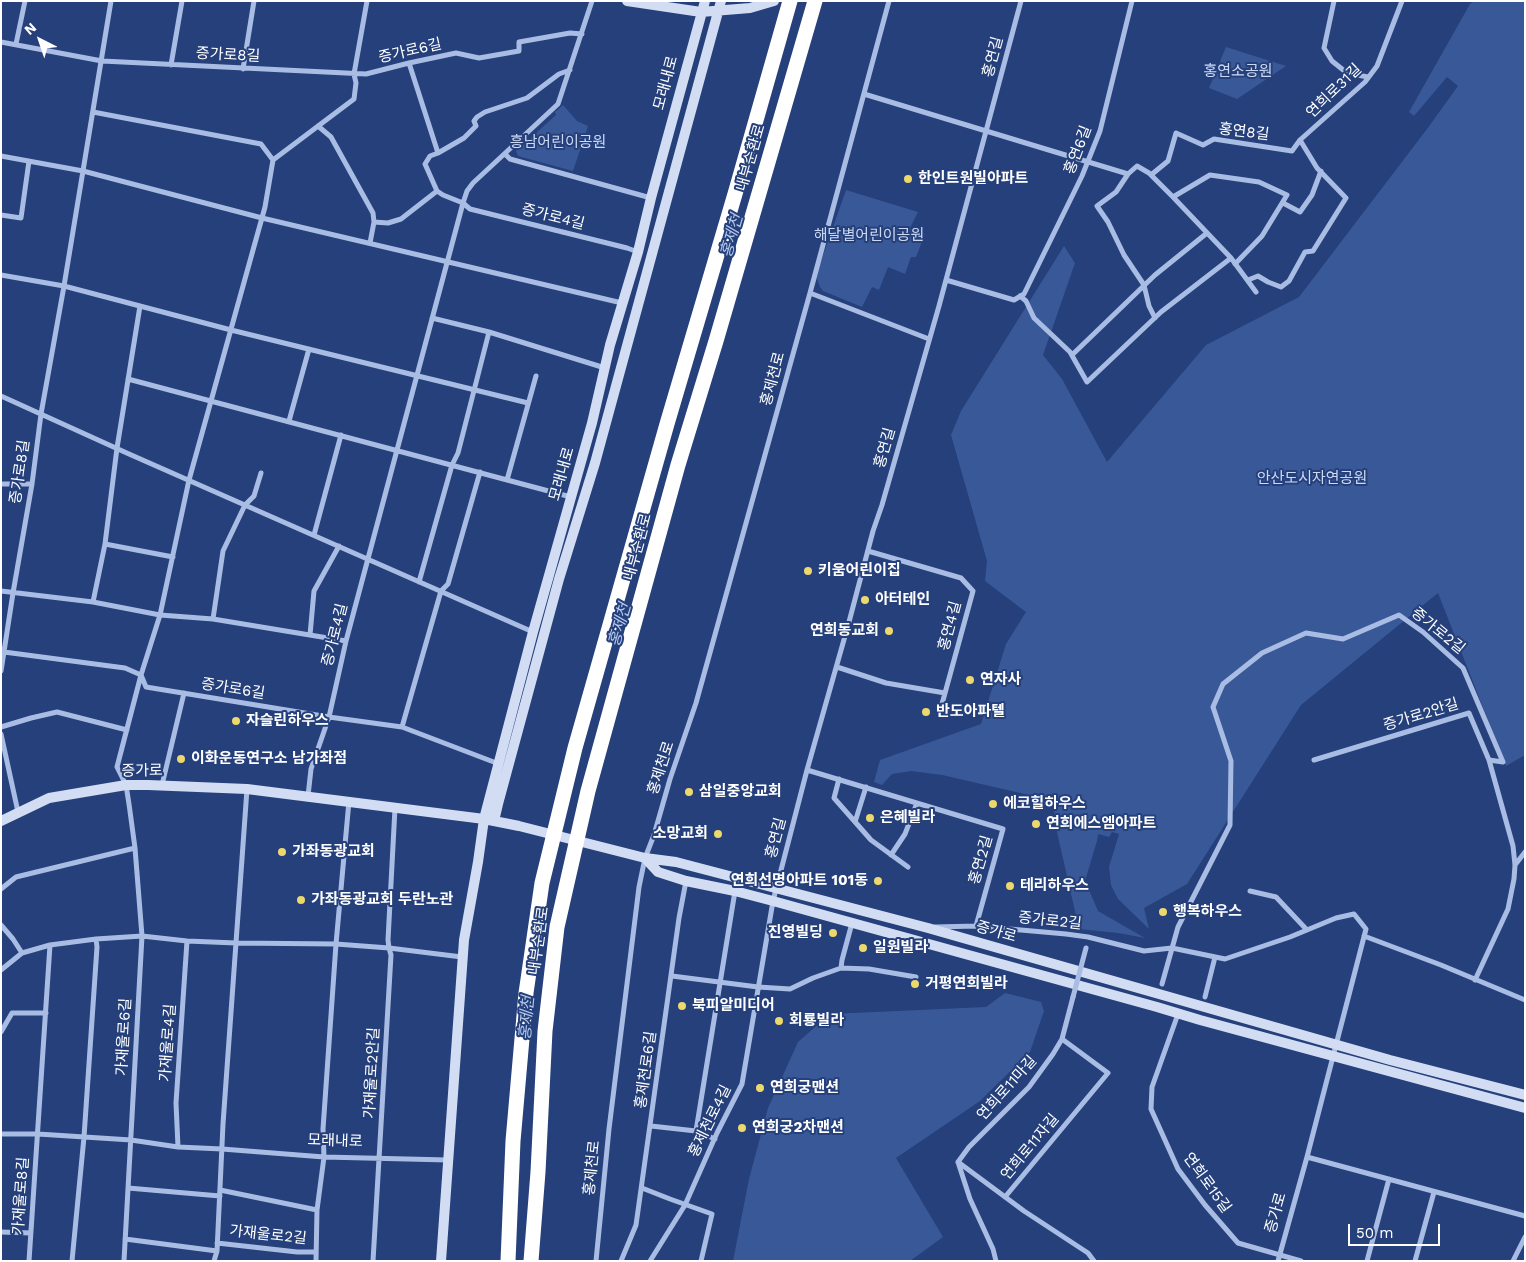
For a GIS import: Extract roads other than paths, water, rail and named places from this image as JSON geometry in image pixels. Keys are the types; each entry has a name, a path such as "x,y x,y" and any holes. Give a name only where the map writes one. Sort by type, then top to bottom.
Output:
{"highway":[{"name":"내부순환로","path":"508,1261 515,1121 526,993 542,882 577,739 790,1"},
{"name":"내부순환로","path":"531,1261 538,1172 545,1032 557,927 588,791 678,465 815,1"}],"main road":[{"path":"627,1 700,12 720,6 758,6 774,1"},
{"name":"모래내로","path":"441,1261 462,957 478,862 533,632 592,423 610,345 638,252 700,12 705,1"},
{"name":"모래내로","path":"489,820 498,804 559,579 595,463 720,6"},
{"name":"증가로","path":"1,821 49,798 126,785 247,789 489,820 644,858 676,862 925,927 1336,1045 1525,1095"},
{"name":"증가로","path":"644,858 658,872 686,881 735,891 852,922 1178,1014 1525,1108"}],"street":[{"path":"16,44 25,1"},
{"name":"증가로8길","path":"1,671 32,484 40,414 64,286 111,1"},
{"path":"171,64 182,1"},
{"path":"243,69 254,1"},
{"name":"증가로6길","path":"273,160 354,99 356,83 354,74 367,1"},
{"name":"증가로4길","path":"308,796 311,769 329,717 346,640 398,450 446,262 467,191 473,182 557,106 592,1"},
{"name":"홍제천로","path":"596,1261 609,1129 644,858 654,835 670,779 696,704 889,1"},
{"name":"홍연길","path":"773,901 807,770 946,280 1021,1"},
{"name":"홍연6길","path":"1020,296 1024,294 1082,176 1100,131 1132,1"},
{"path":"1334,1 1324,48 1332,61 1347,73 1368,77"},
{"name":"연희로31길","path":"1300,140 1362,85 1377,66 1402,1"},
{"name":"증가로6길","path":"354,74 366,74 456,53 479,58 519,51 520,42 570,33 582,34"},
{"path":"1,42 102,61"},
{"name":"증가로8길","path":"102,61 354,74"},
{"path":"409,63 438,153"},
{"path":"374,222 388,223 401,219 437,191 425,164 430,156 464,138 476,126 474,121 477,117 485,112 527,98 559,74 570,70"},
{"path":"864,94 1128,174"},
{"path":"93,112 260,144 273,160 262,218 189,480 160,615 141,675 117,767 126,785"},
{"path":"318,126 331,136 373,213 374,222 370,244"},
{"name":"홍연8길","path":"1151,176 1168,162 1176,133 1203,145 1214,139 1292,151 1300,140"},
{"path":"1248,280 1258,276 1281,287 1288,281 1305,252 1313,251 1346,198 1321,171 1300,140"},
{"path":"505,154 510,159 651,198"},
{"path":"1,156 83,172 262,218 623,303"},
{"path":"1,215 20,218 29,161"},
{"path":"1155,318 1149,306 1144,285 1124,255 1108,222 1097,206 1116,192 1128,174 1137,166 1151,176 1173,197 1231,258 1256,292"},
{"path":"1283,203 1300,212 1312,195 1321,171"},
{"path":"1173,197 1210,176 1259,182 1288,195 1262,236 1235,264"},
{"name":"증가로4길","path":"437,191 442,195 463,203 470,209 638,252"},
{"path":"1072,356 1144,285 1207,233"},
{"path":"946,280 1014,300 1020,296 1026,301 1034,318 1070,352 1087,382 1155,318 1231,258"},
{"path":"1,275 64,286 309,350 528,404"},
{"path":"810,293 929,339"},
{"path":"93,602 105,544 117,448 140,306"},
{"path":"432,318 489,332 605,368"},
{"path":"419,582 452,465 458,453 489,332"},
{"path":"289,421 309,350"},
{"path":"507,480 536,376"},
{"path":"128,379 571,497"},
{"path":"1,396 533,632"},
{"path":"314,535 341,435"},
{"path":"402,726 441,591 448,584 480,472"},
{"path":"213,619 223,550 245,505 254,496 261,473"},
{"path":"1,484 32,484"},
{"path":"105,544 173,557"},
{"path":"310,635 314,590 339,546"},
{"name":"홍연4길","path":"868,551 961,578 973,591 942,704"},
{"path":"1,591 93,602 160,615 213,619 346,640"},
{"name":"증가로2길","path":"1172,948 1178,927 1230,825 1231,761 1213,707 1223,684 1262,653 1306,633 1343,639 1399,615 1423,632 1463,668 1503,762 1489,760"},
{"path":"4,652 125,668 141,675"},
{"path":"837,667 886,683 945,693"},
{"name":"증가로6길","path":"141,675 146,687 329,717"},
{"path":"162,785 184,693"},
{"path":"1,727 57,712 127,730"},
{"name":"증가로2안길","path":"1314,760 1469,713 1489,760 1513,846 1515,865 1508,909 1475,980"},
{"path":"329,717 402,726 500,764"},
{"path":"1,734 18,813"},
{"name":"홍연2길","path":"807,770 1003,829 976,926"},
{"path":"839,779 834,798 871,840 908,867"},
{"name":"가재울로6길","path":"124,1261 142,936 135,848 126,785"},
{"path":"855,822 866,787"},
{"path":"214,1261 217,1251 222,1149 247,789"},
{"path":"336,944 349,801"},
{"path":"892,855 905,834 917,803"},
{"path":"388,948 395,807"},
{"path":"1,889 16,877 135,848"},
{"path":"1515,865 1525,852"},
{"name":"홍제천로6길","path":"621,1261 636,1225 686,881"},
{"name":"홍제천로4길","path":"696,1131 735,891"},
{"path":"1250,891 1276,897 1308,930"},
{"name":"홍제천로4길","path":"650,1261 685,1205 742,1084 773,901"},
{"name":"증가로2길","path":"925,927 976,926 1088,938 1144,951 1172,948 1225,959 1290,937 1336,918 1354,914 1366,929 1364,936"},
{"path":"841,968 852,922"},
{"path":"1,926 22,953"},
{"path":"1,970 22,953 50,945 142,936 236,944 336,944 462,957"},
{"path":"1364,936 1525,1000"},
{"name":"증가로","path":"1278,1258 1307,1157 1364,936"},
{"name":"연희로11마길","path":"958,1162 969,1148 1029,1087 1054,1054 1062,1038 1088,938"},
{"path":"72,1261 84,1137 96,939"},
{"name":"가재울로4길","path":"178,1147 176,1103 187,941"},
{"name":"모래내로","path":"324,1157 323,1129 336,944"},
{"name":"가재울로8길","path":"29,1261 50,945"},
{"name":"가재울로2안길","path":"373,1261 391,955 388,948"},
{"path":"1162,984 1172,948"},
{"path":"1206,996 1215,957"},
{"path":"672,976 758,987 790,989 841,968 869,969 916,977"},
{"path":"1,1032 12,1013 46,1013"},
{"name":"연희로15길","path":"1178,1014 1152,1087 1150,1109 1178,1169 1205,1205 1238,1243 1278,1258 1301,1261"},
{"name":"연희로11자길","path":"1062,1038 1108,1073 1004,1197 1058,1232 1088,1254 1094,1261"},
{"path":"651,1126 696,1131 715,1139"},
{"name":"가재울로8길","path":"1,1134 38,1134"},
{"path":"38,1134 130,1140 178,1147 222,1149"},
{"name":"모래내로","path":"222,1149 324,1157 448,1160"},
{"name":"가재울로2길","path":"316,1261 317,1210 324,1157"},
{"path":"1307,1157 1525,1216"},
{"path":"958,1162 1004,1197"},
{"path":"958,1162 970,1199 993,1249 996,1261"},
{"path":"1367,1261 1389,1179"},
{"path":"128,1188 220,1193"},
{"path":"642,1188 712,1214 701,1261"},
{"path":"1415,1261 1434,1192"},
{"name":"가재울로2길","path":"220,1193 317,1210"},
{"path":"1,1232 31,1233"},
{"path":"1513,1261 1525,1237"},
{"path":"125,1239 217,1251"},
{"name":"가재울로2길","path":"217,1242 297,1252 316,1252"}],"place":[{"name":"한인트원빌아파트","path":"908,179"},
{"name":"키움어린이집","path":"808,571"},
{"name":"아터테인","path":"865,600"},
{"name":"연희동교회","path":"889,631"},
{"name":"연자사","path":"970,680"},
{"name":"반도아파텔","path":"926,712"},
{"name":"자슬린하우스","path":"236,721"},
{"name":"이화운동연구소 남가좌점","path":"181,759"},
{"name":"삼일중앙교회","path":"689,792"},
{"name":"에코힐하우스","path":"993,804"},
{"name":"은혜빌라","path":"870,818"},
{"name":"연희에스엠아파트","path":"1036,824"},
{"name":"소망교회","path":"718,834"},
{"name":"가좌동광교회","path":"282,852"},
{"name":"연희선명아파트 101동","path":"878,881"},
{"name":"테리하우스","path":"1010,886"},
{"name":"가좌동광교회 두란노관","path":"301,900"},
{"name":"행복하우스","path":"1163,912"},
{"name":"진영빌딩","path":"833,933"},
{"name":"일원빌라","path":"863,948"},
{"name":"거평연희빌라","path":"915,984"},
{"name":"북피알미디어","path":"682,1006"},
{"name":"회룡빌라","path":"779,1021"},
{"name":"연희궁맨션","path":"760,1088"},
{"name":"연희궁2차맨션","path":"742,1128"}],"park label":[{"name":"홍연소공원","path":"1238,72"},
{"name":"흥남어린이공원","path":"558,143"},
{"name":"해달별어린이공원","path":"869,236"},
{"name":"안산도시자연공원","path":"1312,479"}],"water label":[{"name":"홍제천","path":"732,236"},
{"name":"홍제천","path":"620,625"},
{"name":"홍제천","path":"527,1018"}]}
